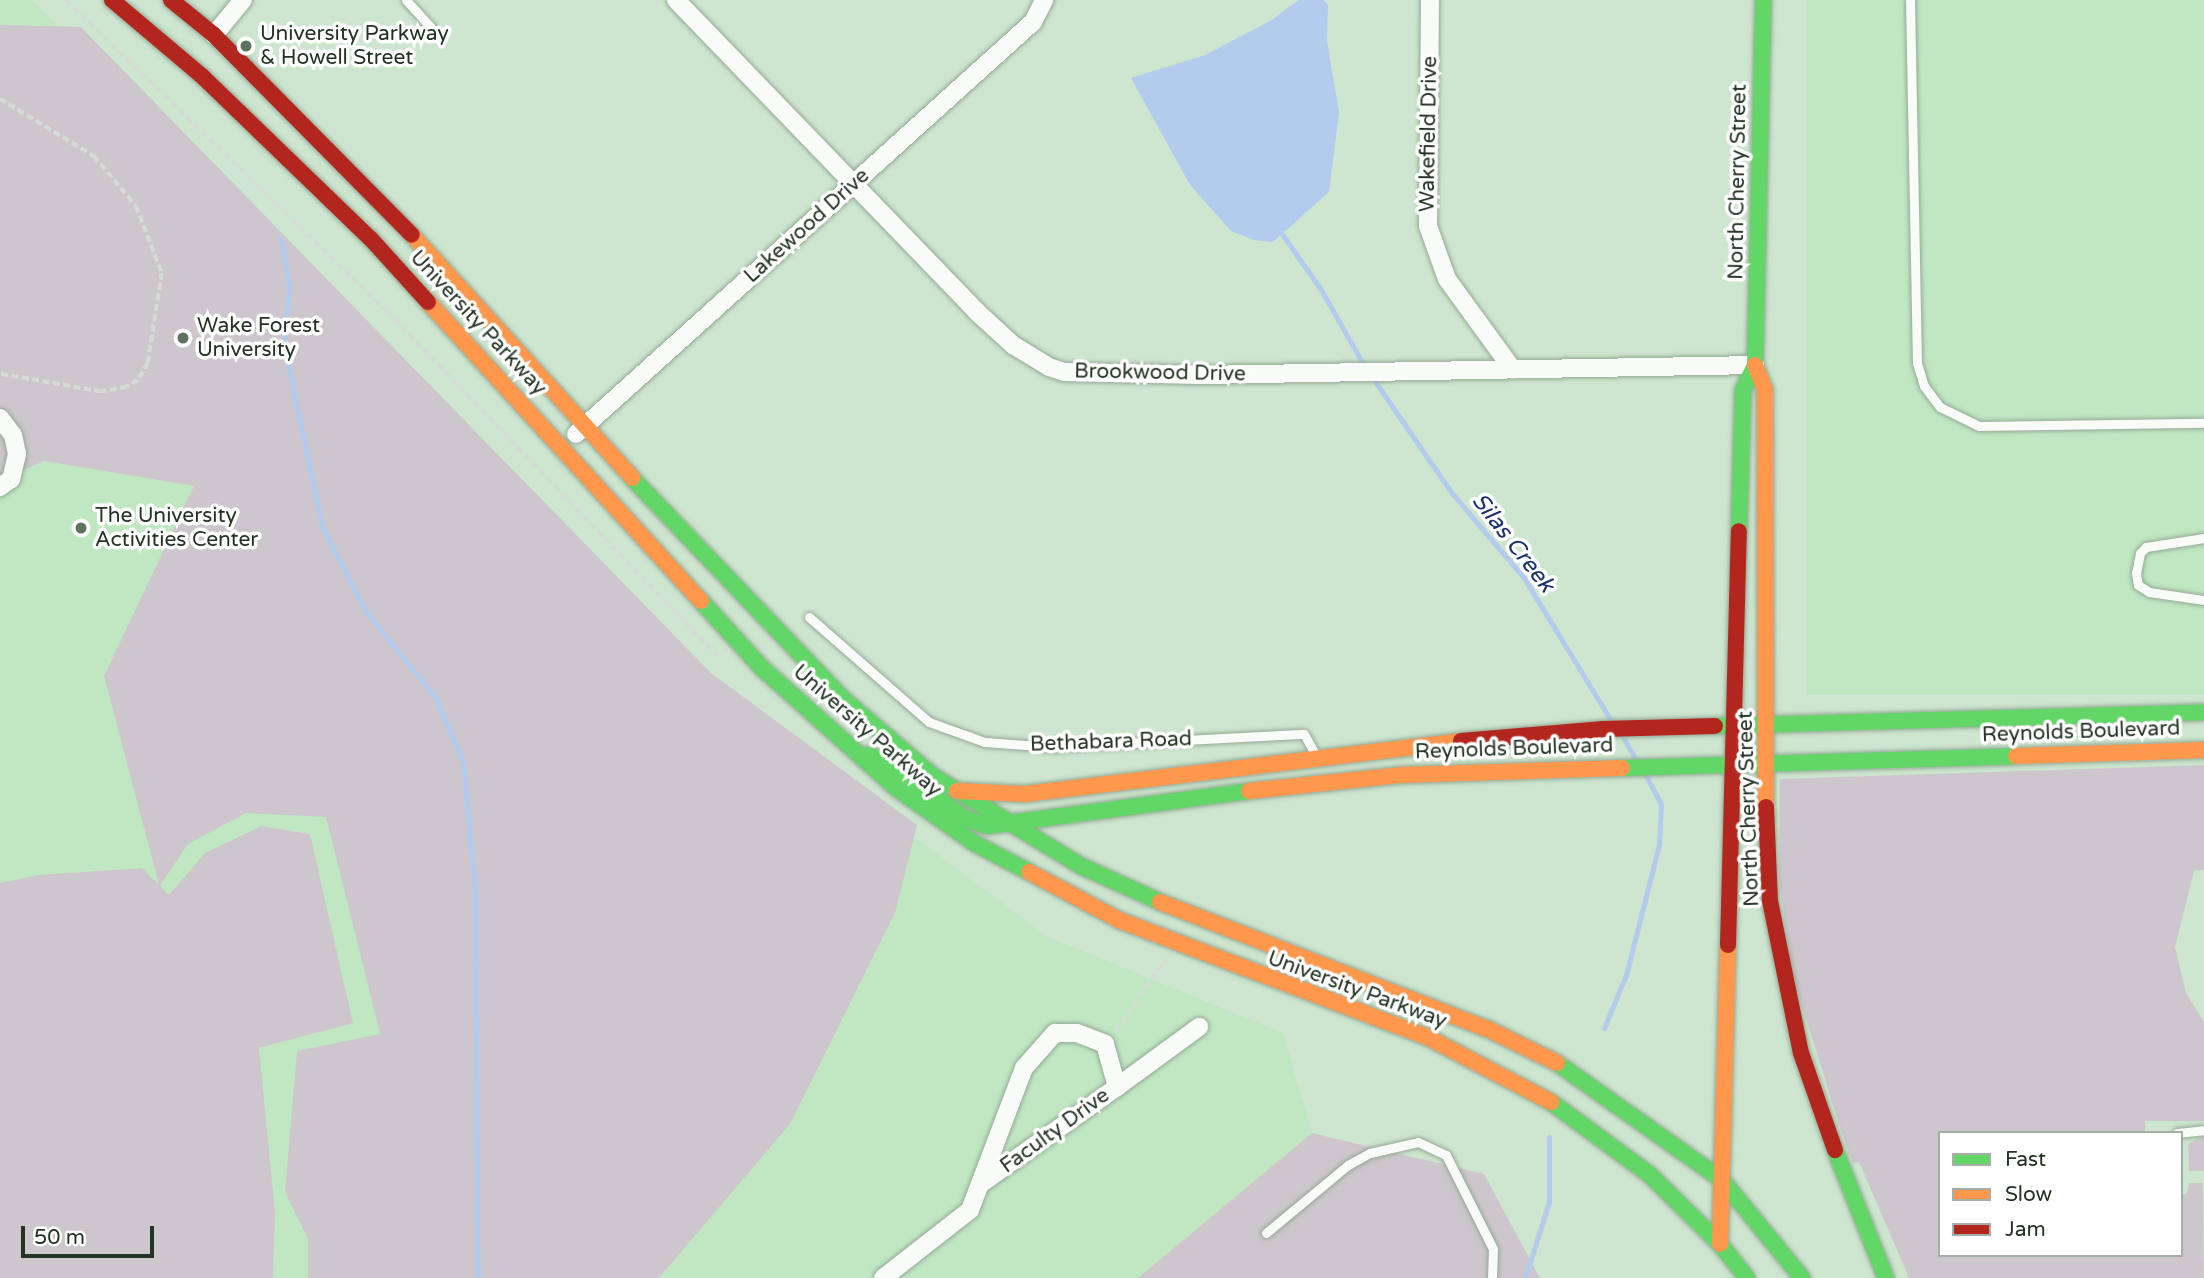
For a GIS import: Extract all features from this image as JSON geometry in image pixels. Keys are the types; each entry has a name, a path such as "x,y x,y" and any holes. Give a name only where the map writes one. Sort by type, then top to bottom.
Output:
{"main road":[{"name":"University Parkway","path":"112,0 204,76 371,239 563,446 762,668 852,750 945,824 1060,891 1168,942 1429,1038 1533,1089 1626,1155 1720,1244 1747,1278"},
{"name":"University Parkway","path":"171,0 214,34 395,216 583,427 841,697 933,776 1081,866 1167,905 1444,1011 1541,1054 1598,1086 1722,1180 1802,1278"},
{"name":"North Cherry Street","path":"1763,0 1755,365 1765,390 1765,761 1770,901 1781,970 1828,1133 1886,1278"},
{"name":"North Cherry Street","path":"1720,1244 1743,390 1755,365"},
{"name":"Reynolds Boulevard","path":"957,791 1026,794 1317,757 1603,729 2204,712"},
{"name":"Reynolds Boulevard","path":"852,750 887,762 972,822 987,826 1336,780 1732,762 2204,750"}],"street":[{"path":"214,34 243,0"},
{"name":"Brookwood Drive","path":"676,0 1013,345 1064,372 1201,375 1755,365"},
{"name":"Lakewood Drive","path":"563,446 1033,22 1044,0"},
{"name":"Wakefield Drive","path":"1430,0 1428,226 1447,279 1513,370"},
{"path":"0,418 13,435 16,454 11,479 0,487"},
{"path":"1117,1087 1199,1027"},
{"name":"Faculty Drive","path":"883,1278 970,1210 1024,1068 1055,1032 1077,1033 1105,1044 1117,1087 982,1183"}],"lane":[{"path":"406,0 438,35"},
{"path":"1910,0 1917,363 1924,386 1940,407 1979,426 2204,423"},
{"path":"2204,538 2147,547 2140,553 2136,573 2138,585 2149,592 2204,600"},
{"name":"Bethabara Road","path":"808,617 929,722 985,742 1053,747 1304,734 1317,757"},
{"path":"2183,1132 2204,1130"},
{"path":"1266,1233 1348,1165 1370,1153 1418,1142 1446,1155 1470,1211 1493,1249 1492,1278"}],"path":[{"path":"0,99 94,156 136,206 162,273 148,363 138,380 127,387 101,393 0,374"},
{"path":"1105,1044 1169,953"}],"shaded area":[{"name":"Wake Forest University","path":"0,0 32,0 700,676 1046,936 1283,1033 1312,1133 1138,1278 0,1278"},
{"path":"1807,0 2204,0 2204,695 1807,695"},
{"name":"Wake Forest University","path":"0,25 81,27 711,673 917,825 895,913 790,1124 659,1278 308,1278 308,1239 285,1192 297,1051 380,1034 326,817 246,813 188,844 160,886 169,895 205,853 261,826 310,834 353,1023 259,1048 275,1212 273,1278 0,1278 0,883 39,875 142,868 159,885 104,676 194,486 44,461 0,481"},
{"path":"2204,765 2204,870 2194,871 2175,947 2186,993 2204,1022 2204,1121 2145,1121 2145,1131 1938,1131 1938,1257 2183,1257 2183,1194 2187,1194 2189,1183 2203,1183 2204,1278 1909,1278 1859,1162 1853,1163 1792,973 1779,878 1780,779"},
{"path":"1312,1133 1484,1174 1540,1278 1138,1278"},
{"path":"2204,1136 2204,1171 2189,1171 2188,1144"}],"water":[{"path":"1299,0 1324,0 1328,5 1327,41 1339,112 1329,192 1273,242 1254,240 1231,231 1190,185 1131,78 1205,55 1270,21"}],"waterway":[{"name":"Silas Creek","path":"1279,230 1320,288 1366,369"},
{"path":"281,238 289,287 284,345 322,527 366,612 435,697 463,762 475,892 478,1278"},
{"name":"Silas Creek","path":"1372,377 1451,492 1524,578 1612,722"},
{"name":"Silas Creek","path":"1622,735 1636,760"},
{"name":"Silas Creek","path":"1604,1028 1626,975 1659,845 1661,804 1645,774"},
{"name":"Silas Creek","path":"1525,1278 1549,1202 1549,1137"}],"traffic: fast":[{"path":"1739,531 1743,390 1755,365 1763,0"},
{"path":"632,478 841,697 933,776 1081,866 1160,902"},
{"path":"701,601 762,668 896,788 974,843 1029,872"},
{"path":"1715,726 2204,712"},
{"path":"868,755 887,762 965,818 987,826 1249,791"},
{"path":"1622,768 2016,756"},
{"path":"1557,1063 1722,1180 1802,1278"},
{"path":"1551,1102 1650,1175 1720,1244 1747,1278"},
{"path":"1835,1150 1886,1278"}],"traffic: slow":[{"path":"412,235 632,478"},
{"path":"428,302 701,601"},
{"path":"1755,365 1765,390 1766,807"},
{"path":"957,791 1025,794 1461,741"},
{"path":"2016,756 2204,750"},
{"path":"1249,791 1402,775 1622,768"},
{"path":"1029,872 1119,920 1429,1038 1551,1102"},
{"path":"1160,902 1488,1029 1557,1063"},
{"path":"1720,1244 1728,945"}],"traffic: jam":[{"path":"112,0 203,77 371,239 428,302"},
{"path":"171,0 214,35 412,235"},
{"path":"1728,945 1739,531"},
{"path":"1461,741 1603,729 1715,726"},
{"path":"1766,807 1770,901 1801,1053 1835,1150"}],"place":[{"name":"University Parkway & Howell Street","path":"246,46"},
{"name":"Wake Forest University","path":"183,338"},
{"name":"The University Activities Center","path":"81,528"}]}
